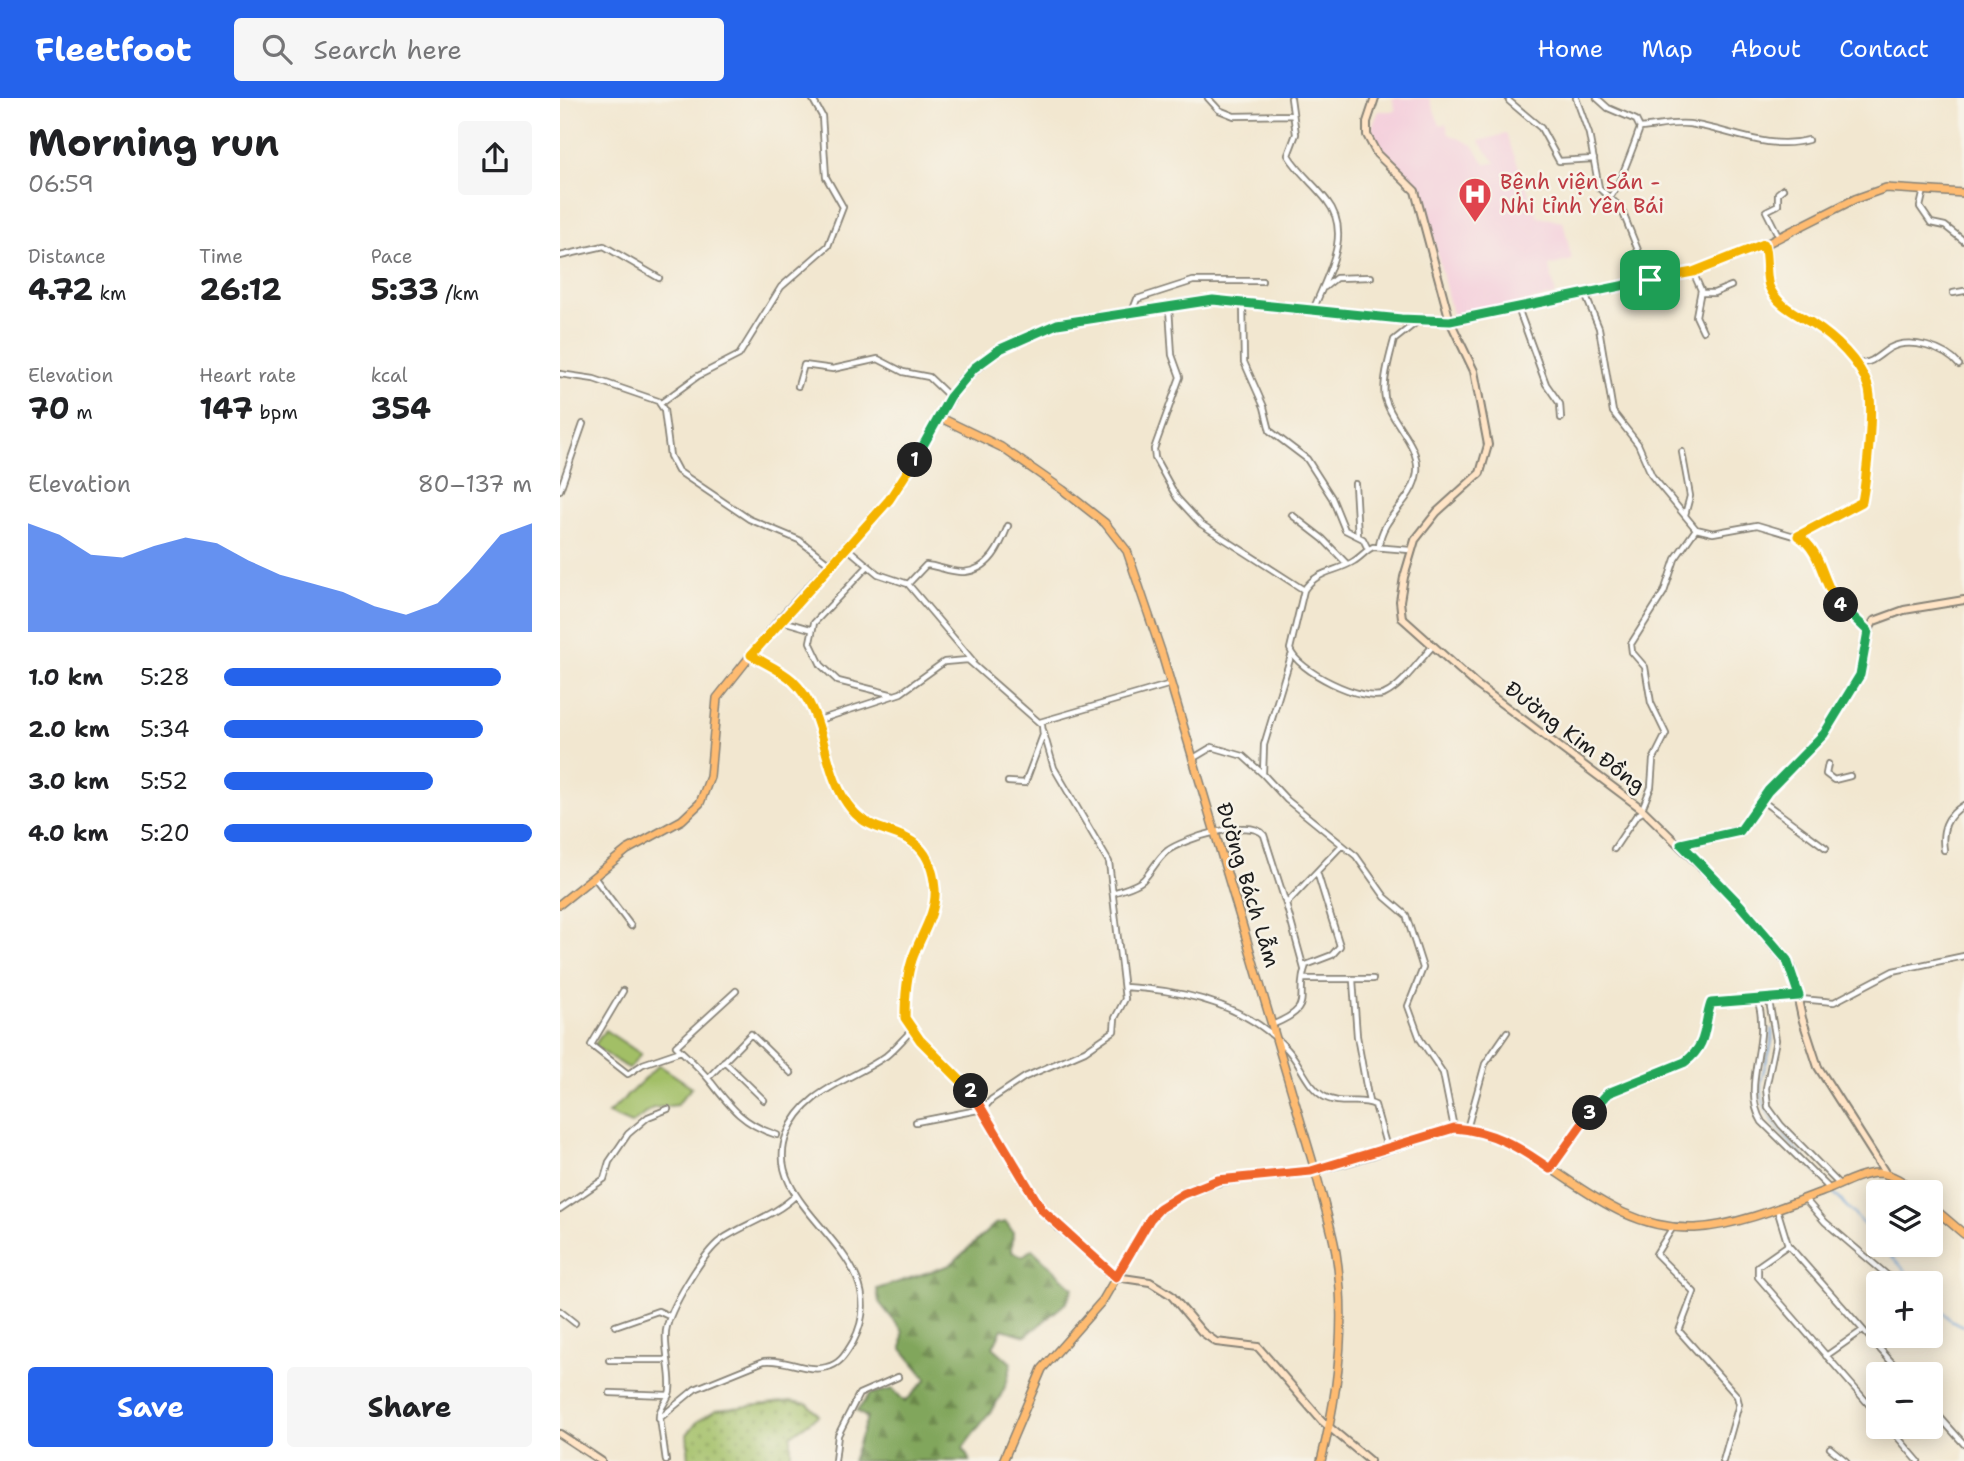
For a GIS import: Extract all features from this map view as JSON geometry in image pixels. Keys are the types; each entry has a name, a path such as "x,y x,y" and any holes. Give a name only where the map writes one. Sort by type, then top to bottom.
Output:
{"main road":[{"path":"560,904 627,850 682,820 700,803 710,777 717,698 779,620 847,548 902,483 962,380 986,359 1042,329 1057,324 1206,300 1314,308 1418,321 1450,321 1693,272 1764,244 1877,191 1900,187 1964,193"},
{"name":"Đường Bách Lẫm","path":"940,417 1001,447 1105,523 1127,551 1171,684 1315,1170 1336,1252 1342,1314 1330,1427 1321,1461"},
{"path":"1003,1461 1042,1369 1103,1300 1150,1219 1160,1208 1183,1194 1218,1180 1315,1170 1454,1128 1479,1130 1515,1144 1600,1203 1650,1222 1674,1226 1697,1228 1777,1209 1870,1174 1886,1174 1896,1180"},
{"path":"1943,1216 1964,1234"}],"street":[{"path":"660,403 698,376 739,355 781,287 826,249 833,238 843,207 826,177 822,116 812,98"},
{"path":"1208,98 1219,110 1234,116 1292,115"},
{"path":"1291,98 1296,134 1288,156 1330,205 1338,234 1337,251 1314,308"},
{"name":"Đường Kim Đồng","path":"1375,98 1367,122 1367,135 1377,154 1415,191 1450,321 1474,371 1483,411 1487,453 1480,473 1437,512 1410,550 1399,610 1405,622 1432,647 1643,810 1681,844 1740,905 1787,960 1818,1066 1886,1174"},
{"path":"1576,98 1588,128 1600,188 1623,212 1650,280"},
{"path":"1597,98 1608,108 1636,120 1640,128"},
{"path":"1510,101 1541,128 1559,161 1594,159"},
{"path":"1640,128 1682,123 1764,141 1791,144 1808,140"},
{"path":"1610,197 1619,186 1625,162 1640,128"},
{"path":"1779,237 1766,211 1778,205 1779,191 1783,189"},
{"path":"1924,190 1920,207 1931,223 1945,226 1964,241"},
{"path":"1764,244 1769,264 1768,286 1777,299 1825,332 1854,360 1869,388 1869,455 1862,502 1798,536"},
{"path":"560,257 604,246 659,278"},
{"path":"1693,272 1702,293 1696,316 1703,331"},
{"path":"1321,290 1336,278 1371,277"},
{"path":"1132,313 1137,299 1188,282 1262,281"},
{"path":"1702,293 1714,293 1731,286"},
{"path":"1953,293 1964,291"},
{"path":"1586,294 1599,328 1613,412 1638,444 1652,476 1696,529 1713,533 1757,525 1798,536 1816,553 1833,596 1868,631"},
{"path":"1243,302 1244,362 1264,407 1270,431 1307,459 1332,498 1345,530 1358,536 1368,549"},
{"path":"1169,308 1172,355 1180,380 1155,442 1156,458 1177,498 1193,518 1304,590"},
{"path":"1518,308 1546,384 1560,404 1561,418"},
{"path":"1379,546 1383,526 1407,499 1417,472 1415,457 1386,402 1385,392 1394,340 1418,321"},
{"path":"1854,360 1866,363 1891,348 1909,344 1942,351 1959,365"},
{"path":"798,386 803,366 833,369 874,359 903,372 929,377 950,397"},
{"path":"560,374 605,383 660,403"},
{"path":"660,403 670,456 678,471 723,498 745,517 799,540 830,564"},
{"path":"560,491 583,424"},
{"path":"1682,452 1690,496 1685,515"},
{"path":"1355,484 1358,536"},
{"path":"1292,515 1323,539 1347,564"},
{"path":"908,584 926,565 961,572 971,570 996,555 1008,526"},
{"path":"1614,849 1631,822 1643,810 1651,787 1653,760 1666,734 1651,703 1645,667 1633,652 1632,641 1664,592 1675,559 1696,529"},
{"path":"1410,550 1379,546 1368,549 1347,564 1322,573 1304,590 1290,646 1298,663 1345,690 1362,695 1384,695 1432,647"},
{"path":"847,548 882,576 908,584 976,665 1040,722 1054,768 1109,862 1125,987 1125,999 1115,1018 1114,1031 1085,1051 1025,1077 992,1099 983,1110 916,1122"},
{"path":"868,566 810,629 811,646 831,676 844,684 896,695"},
{"path":"1681,844 1737,833 1747,824 1761,800 1824,734 1860,675 1868,631 1881,617 1964,600"},
{"path":"779,620 810,629"},
{"path":"1263,774 1264,745 1292,654"},
{"path":"751,655 793,681 819,720 830,768 851,809 862,819 906,837 917,846 932,877 933,904 907,982 905,1018 912,1030 969,1088 1042,1210 1116,1277 1150,1282 1171,1295 1202,1332 1216,1342 1258,1347 1330,1427 1370,1461"},
{"path":"819,720 896,695 944,662 958,659 976,665"},
{"path":"1040,722 1171,684"},
{"path":"1008,782 1025,783 1043,730"},
{"path":"1192,759 1212,747 1243,756 1287,800 1356,856 1385,897 1406,915 1423,968 1408,1006 1420,1039 1443,1073 1454,1128"},
{"path":"1828,764 1826,774 1834,779 1850,775"},
{"path":"1761,800 1826,848"},
{"path":"1944,850 1941,836 1946,821 1964,805"},
{"path":"1113,893 1141,881 1160,858 1176,845 1214,833 1242,828 1260,830 1286,904 1304,970 1300,1008 1292,1016 1272,1025"},
{"path":"1286,904 1342,845"},
{"path":"1304,970 1309,963 1336,953 1340,942 1317,872"},
{"path":"594,877 631,926"},
{"path":"1550,1169 1608,1093 1685,1062 1693,1056 1706,1033 1709,1004 1800,998 1834,1002 1894,971 1964,956"},
{"path":"1304,979 1373,979"},
{"path":"1353,980 1357,1035 1369,1102 1378,1110 1387,1148"},
{"path":"1125,987 1192,994 1256,1024 1292,1054 1321,1095 1343,1103 1369,1102"},
{"path":"623,991 591,1045 628,1074 643,1064 681,1051"},
{"path":"736,991 676,1046 708,1078 739,1118 757,1129 777,1135"},
{"path":"1769,1001 1776,1040 1766,1088 1768,1107 1781,1125 1840,1185"},
{"path":"1758,1002 1762,1038 1753,1098 1755,1111 1762,1122 1830,1189"},
{"path":"659,1421 664,1412 695,1389 759,1362 778,1360 818,1369 831,1366 844,1356 862,1318 860,1290 834,1239 794,1196 784,1170 786,1135 794,1121 817,1096 883,1058 912,1030"},
{"path":"1467,1129 1485,1064 1507,1032"},
{"path":"708,1078 751,1034 791,1073"},
{"path":"724,1061 764,1100"},
{"path":"560,1209 604,1179 609,1162 628,1134 648,1117 667,1109"},
{"path":"666,1461 659,1421 660,1409 670,1395 666,1331 669,1316 714,1247 775,1213 794,1196"},
{"path":"1805,1199 1825,1222 1882,1271"},
{"path":"1777,1209 1788,1245 1891,1362"},
{"path":"1674,1226 1656,1254 1693,1292 1679,1331 1737,1395 1739,1404 1723,1461"},
{"path":"1788,1245 1758,1266 1758,1276 1866,1401"},
{"path":"560,1311 575,1323"},
{"path":"615,1326 657,1311 669,1316"},
{"path":"1826,1356 1863,1330"},
{"path":"609,1360 668,1360"},
{"path":"835,1461 838,1435 862,1391 898,1377"},
{"path":"610,1392 670,1395"},
{"path":"1943,1421 1964,1444"},
{"path":"560,1434 601,1461"},
{"path":"1899,1439 1917,1461"},
{"path":"1830,1448 1846,1461"}],"shaded area":[{"path":"1392,98 1429,98 1440,125 1446,124 1449,134 1473,145 1485,164 1496,163 1479,141 1506,134 1538,217 1563,221 1572,260 1549,266 1556,295 1460,316 1452,314 1424,199 1410,177 1387,156 1375,138 1372,127 1379,111 1396,111"}],"green space":[{"path":"605,1030 641,1054 629,1069 594,1046"},
{"path":"659,1065 692,1087 677,1105 653,1108 631,1124 608,1114"},
{"path":"1006,1222 1013,1232 1012,1252 1023,1256 1032,1249 1073,1288 1067,1302 1026,1336 1002,1329 993,1347 1011,1363 1009,1376 993,1408 963,1448 970,1461 852,1461 867,1418 857,1411 870,1394 893,1389 905,1402 927,1379 902,1349 903,1332 879,1302 877,1289 950,1265 995,1224"},
{"path":"791,1401 808,1404 819,1415 791,1435 791,1461 689,1461 687,1434 698,1421 716,1410"}],"waterway":[{"path":"1772,1029 1761,1083 1766,1109 1782,1134 1822,1178"},
{"path":"1834,1193 1866,1227"},
{"path":"1893,1257 1905,1271"},
{"path":"1943,1312 1950,1320 1964,1326"}],"place":[{"name":"Bệnh viện Sản - Nhi tỉnh Yên Bái","path":"1475,224"}],"route":[{"path":"1764,244 1769,264 1768,286 1777,299 1818,327 1854,360 1869,388 1869,455 1862,502 1798,536 1816,553 1825,582 1833,596 1868,631 1860,675 1819,741 1768,791 1744,828 1727,836 1681,844 1740,905 1787,960 1799,996 1764,1002 1709,1004 1706,1033 1693,1056 1668,1070 1608,1093 1577,1130 1550,1169 1515,1144 1479,1130 1454,1128 1311,1171 1218,1180 1183,1194 1160,1208 1142,1231 1116,1277 1091,1258 1042,1210 969,1088 912,1030 905,1018 907,982 912,959 935,895 924,855 906,837 867,822 851,809 830,768 819,720 799,688 789,678 751,655 803,593 889,500 902,483 962,380 1000,349 1042,329 1057,324 1206,300 1314,308 1401,319 1450,321 1650,280 1693,272 1764,244"}]}
